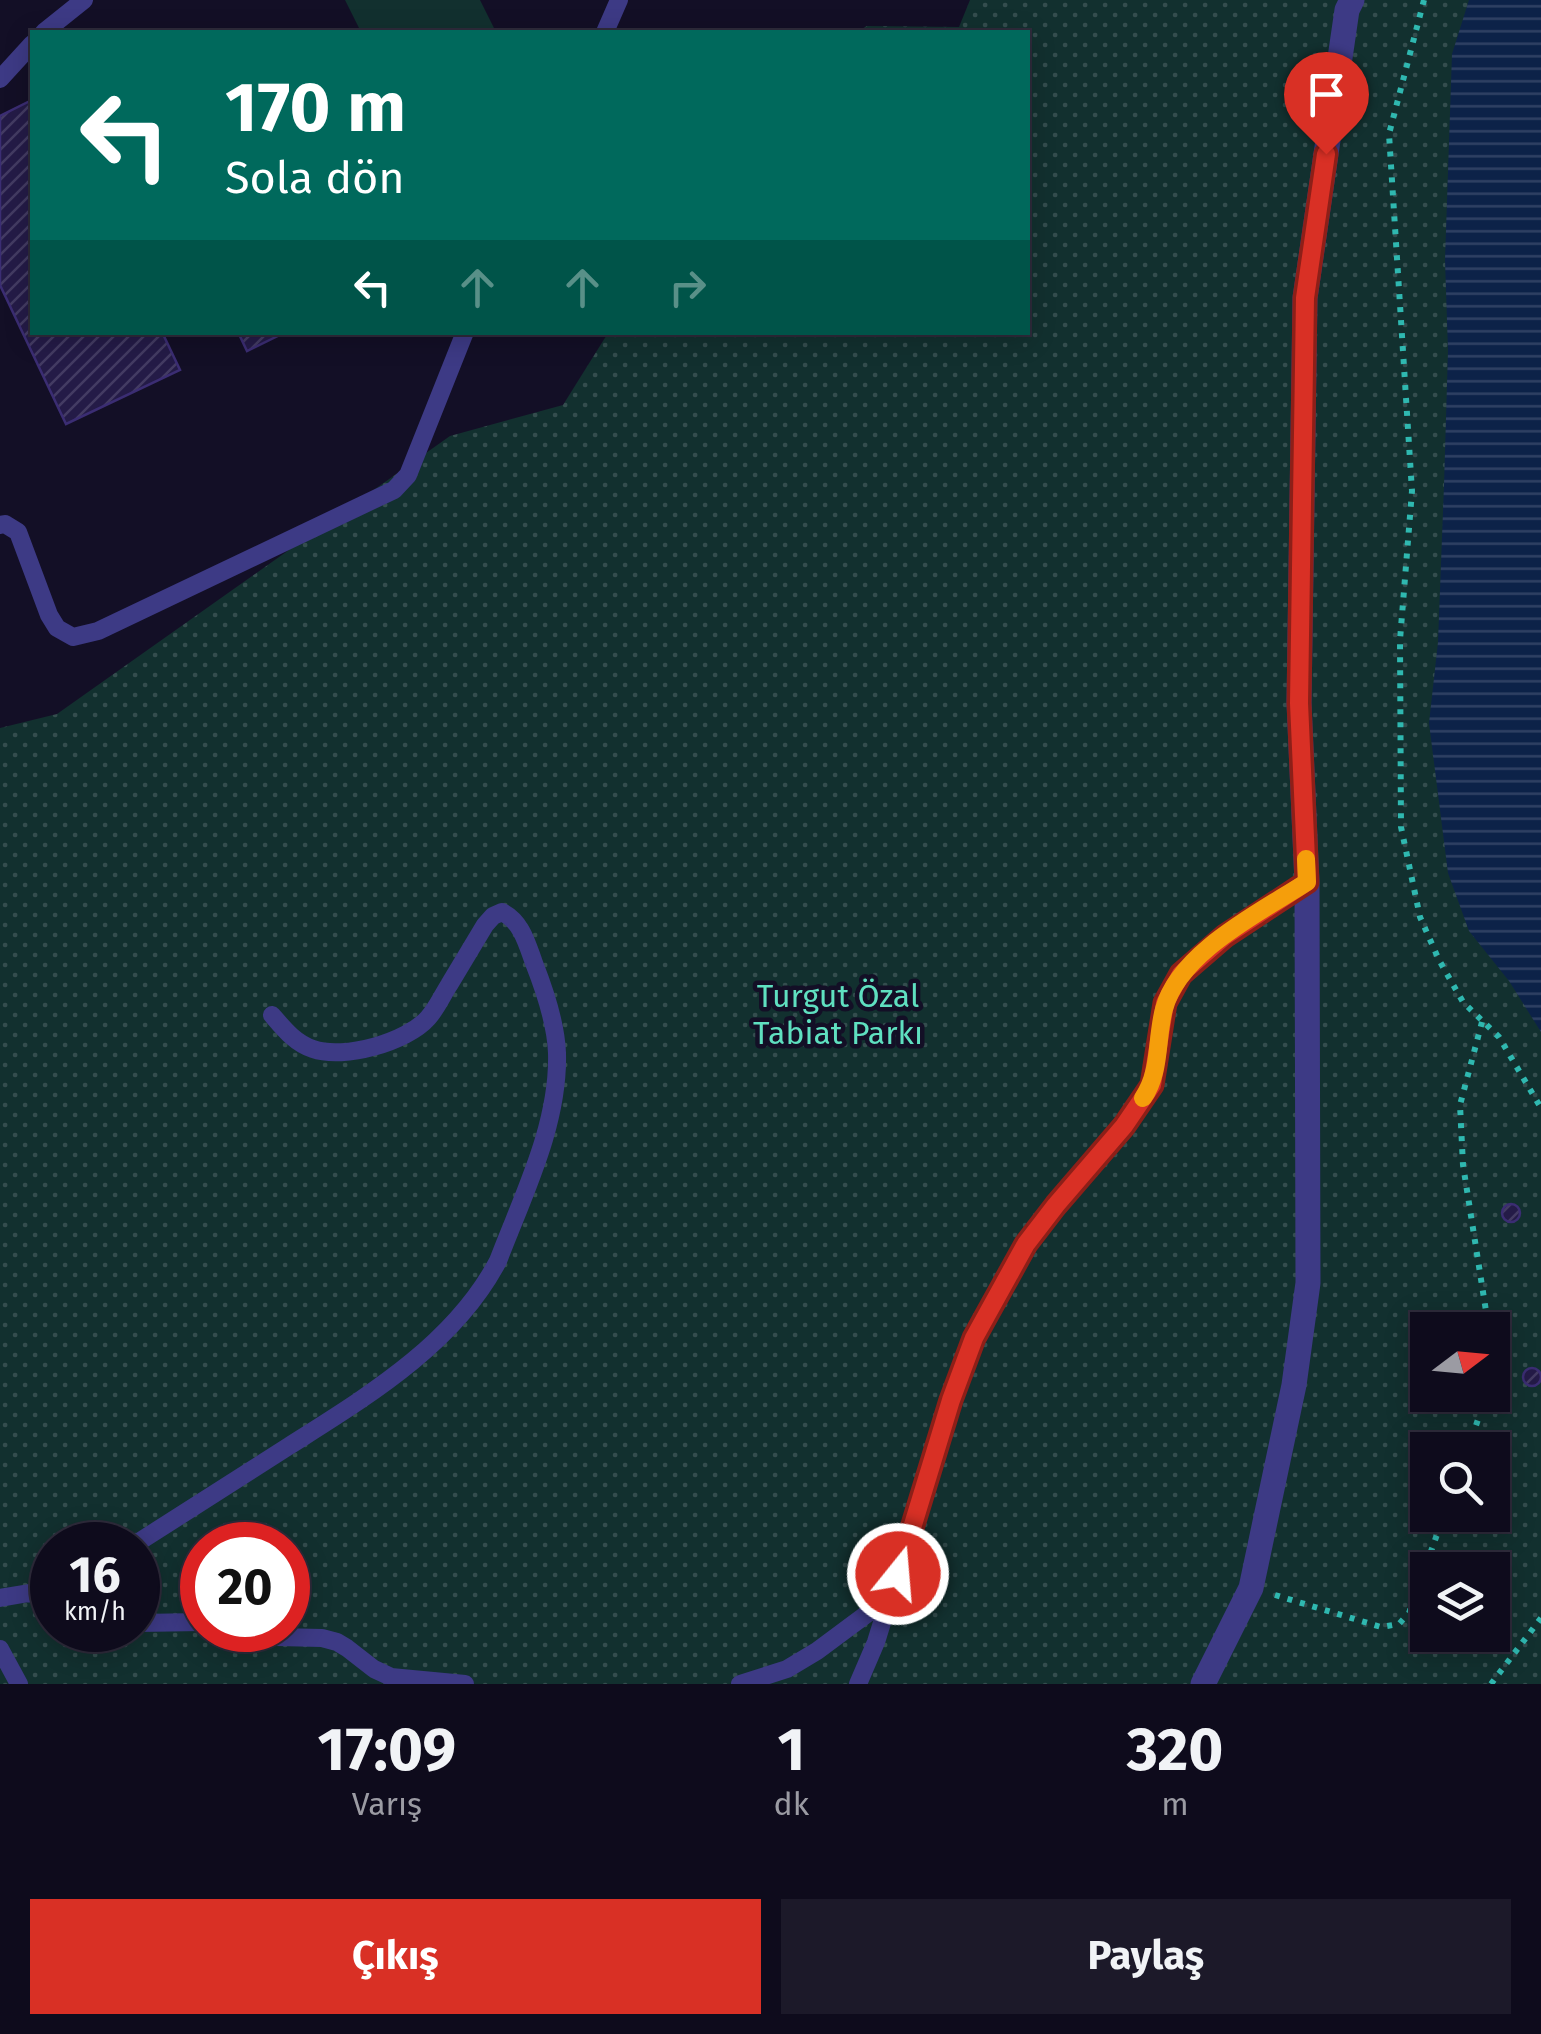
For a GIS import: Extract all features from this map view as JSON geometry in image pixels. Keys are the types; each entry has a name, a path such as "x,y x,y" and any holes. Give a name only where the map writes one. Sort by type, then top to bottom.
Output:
{"street":[{"path":"1203,1684 1251,1588 1294,1386 1308,1283 1307,882 1299,703 1305,298 1347,10 1352,0"}],"lane":[{"path":"46,30 84,0"},
{"path":"606,30 618,0"},
{"path":"0,79 30,46"},
{"path":"0,525 18,532 48,615 58,628 73,636 98,631 394,490 408,475 464,335"},
{"path":"858,1684 876,1642 974,1338 1026,1244 1124,1126 1152,1085 1165,1003 1181,974 1225,936 1307,882"},
{"path":"160,1528 365,1398 434,1343 488,1280 546,1132 555,1086 554,1030 523,934 510,916 502,912 485,925 431,1015 416,1030 391,1041 329,1053 311,1049 293,1038 272,1015"},
{"path":"0,1598 29,1593"},
{"path":"740,1684 787,1668 817,1651 891,1595"},
{"path":"310,1637 336,1642 374,1669 392,1676 466,1684"},
{"path":"0,1649 18,1684"}],"path":[{"path":"1424,0 1389,134 1412,491 1400,640 1402,826 1420,917 1438,960 1464,1002 1498,1037 1541,1108"},
{"path":"1482,1020 1460,1105 1463,1165 1486,1312"},
{"path":"1251,1588 1381,1627 1399,1624 1409,1613 1438,1532"},
{"path":"1491,1684 1541,1618"}],"green space":[{"path":"345,0 480,0 495,30 360,30"},
{"name":"Turgut Özal Tabiat Parkı","path":"970,0 1541,0 1541,1684 0,1684 0,728 57,714 450,436 563,405 607,335 1030,335 1030,30 860,30 867,26 959,27"}],"water":[{"path":"1469,0 1541,0 1541,1032 1509,981 1469,931 1448,873 1429,723 1438,642 1444,485 1448,351 1445,260 1452,54"}],"building":[{"path":"30,101 30,335 163,335 180,370 66,424 0,285 0,116"},
{"path":"239,335 280,335 247,351"},
{"path":"1511,1204 1520,1213 1511,1222 1502,1213"},
{"path":"1532,1368 1541,1377 1532,1386 1523,1377"}],"slow traffic":[{"path":"1143,1098 1152,1085 1165,1003 1181,974 1225,936 1307,882 1306,859"}],"route":[{"path":"898,1574 974,1338 1026,1244 1124,1126 1152,1085 1165,1003 1181,974 1225,936 1307,882 1299,703 1305,298 1326,154"}]}
